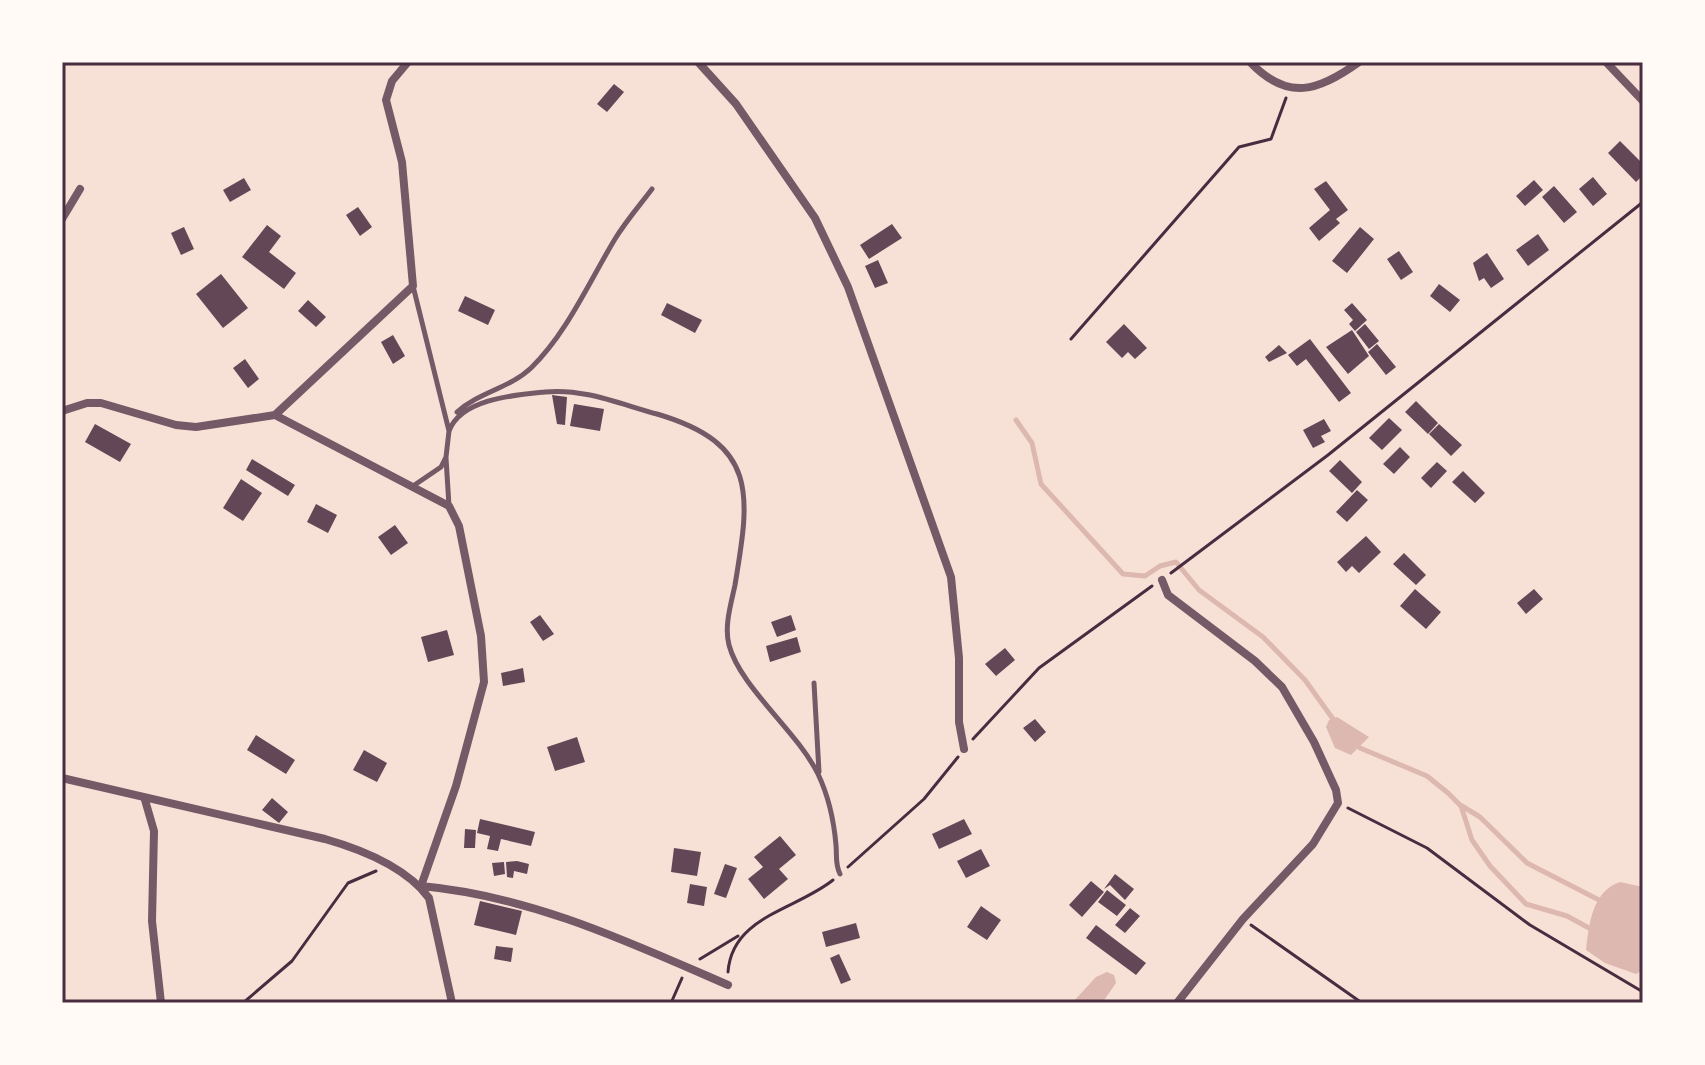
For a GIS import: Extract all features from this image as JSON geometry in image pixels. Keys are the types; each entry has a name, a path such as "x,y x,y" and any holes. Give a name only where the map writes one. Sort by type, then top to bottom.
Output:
{"street":[{"path":"62,411 87,403 101,403 176,425 196,427 275,415 413,286 402,162 386,100 392,81 408,62"},
{"path":"698,62 736,104 815,218 848,287 951,577 959,658 959,722 964,749"},
{"path":"1250,62 1267,78 1289,88 1309,89 1359,62"},
{"path":"1606,62 1643,101"},
{"path":"62,219 80,189"},
{"path":"275,415 449,506 459,526 481,636 484,682 456,786 421,886 436,916 452,1003"},
{"path":"1162,580 1168,595 1255,661 1282,687 1314,742 1336,790 1338,803 1313,844 1243,919 1177,1003"},
{"path":"62,778 145,800 347,845 421,886 471,891 533,905 728,985"},
{"path":"145,800 154,831 152,921 161,1003"}],"lane":[{"path":"449,506 446,457 453,421 463,407 519,379 534,365 562,328 618,234 652,189"},
{"path":"413,286 449,431"},
{"path":"453,421 469,409 501,400 568,391 664,416 724,446 740,475 743,514 728,643 754,687 804,749 819,777 832,819 840,874"},
{"path":"413,486 434,474 446,457"},
{"path":"814,683 819,777"}],"path":[{"path":"1071,339 1239,147 1271,139 1289,88"},
{"path":"728,985 733,948 751,924 812,896 840,874 924,799 964,749 1039,668 1328,455 1478,330 1643,202"},
{"path":"1338,803 1427,848 1530,925 1643,992"},
{"path":"243,1003 292,961 348,883 368,873 394,869"},
{"path":"1243,919 1362,1003"}],"shaded area":[{"path":"1337,717 1369,737 1351,755 1335,748 1326,727 1329,720"},
{"path":"1620,882 1643,887 1643,970 1636,974 1605,963 1586,950 1598,901 1611,886"},
{"path":"1107,972 1114,975 1116,983 1102,1003 1072,1003 1096,977"}],"building":[{"path":"614,84 624,92 607,112 597,104"},
{"path":"1620,141 1643,164 1643,175 1636,182 1608,153"},
{"path":"1593,177 1607,194 1593,206 1579,189"},
{"path":"244,178 251,190 230,202 223,190"},
{"path":"1534,180 1543,190 1525,206 1516,196"},
{"path":"1326,181 1348,210 1336,219 1340,223 1319,241 1309,228 1330,210 1314,189"},
{"path":"1554,186 1577,212 1564,223 1542,197"},
{"path":"358,207 372,227 360,236 346,215"},
{"path":"892,224 902,238 869,259 860,245"},
{"path":"267,225 281,236 269,252 296,273 284,289 242,257"},
{"path":"184,227 194,249 181,255 171,233"},
{"path":"1360,227 1374,239 1347,273 1332,261"},
{"path":"1538,234 1549,250 1528,266 1516,250"},
{"path":"1399,251 1413,272 1401,280 1387,259"},
{"path":"1487,253 1504,279 1491,288 1484,278 1479,281 1473,263"},
{"path":"878,260 888,283 875,288 865,266"},
{"path":"221,274 248,308 223,328 196,294"},
{"path":"1439,284 1460,300 1450,312 1430,296"},
{"path":"465,296 495,310 488,325 458,311"},
{"path":"308,300 326,317 316,327 298,311"},
{"path":"667,303 702,320 695,333 661,315"},
{"path":"1352,303 1367,320 1355,331 1349,324 1353,320 1344,310"},
{"path":"1124,324 1147,348 1135,359 1128,352 1122,358 1106,342"},
{"path":"1365,324 1379,341 1369,349 1356,332"},
{"path":"1352,330 1369,356 1348,374 1326,347"},
{"path":"393,335 405,356 393,364 381,342"},
{"path":"1310,339 1351,393 1339,402 1306,359 1297,366 1288,355"},
{"path":"1377,344 1396,367 1386,375 1368,352"},
{"path":"1279,345 1287,353 1269,362 1265,357"},
{"path":"245,359 259,379 248,388 233,368"},
{"path":"552,395 567,397 565,425 557,424"},
{"path":"1416,401 1438,423 1428,434 1405,412"},
{"path":"574,404 604,409 600,431 570,426"},
{"path":"1389,418 1402,430 1382,450 1369,438"},
{"path":"1324,419 1331,431 1321,436 1325,442 1313,448 1303,430"},
{"path":"95,424 131,444 120,462 85,442"},
{"path":"1439,424 1462,445 1451,456 1429,434"},
{"path":"1400,447 1410,457 1394,474 1383,464"},
{"path":"252,459 295,485 288,496 246,470"},
{"path":"1340,460 1362,482 1352,493 1329,471"},
{"path":"1437,462 1447,471 1431,488 1421,478"},
{"path":"1463,471 1485,493 1475,503 1452,482"},
{"path":"241,479 262,493 243,521 223,508"},
{"path":"1357,490 1368,500 1347,522 1336,512"},
{"path":"316,504 337,515 328,533 307,522"},
{"path":"395,525 408,543 391,555 378,537"},
{"path":"1366,536 1381,552 1359,573 1352,566 1346,572 1337,562"},
{"path":"1404,553 1426,575 1416,585 1393,564"},
{"path":"1415,589 1441,612 1426,629 1400,606"},
{"path":"1534,589 1543,599 1526,614 1517,603"},
{"path":"540,615 554,634 543,641 530,622"},
{"path":"791,615 796,630 777,637 771,622"},
{"path":"447,630 454,655 428,662 421,637"},
{"path":"797,637 801,652 770,662 766,646"},
{"path":"1005,648 1015,660 996,676 985,664"},
{"path":"523,668 525,682 503,686 501,673"},
{"path":"1035,719 1046,732 1035,742 1023,728"},
{"path":"256,735 295,760 286,774 247,750"},
{"path":"577,737 585,762 555,771 547,747"},
{"path":"364,750 387,763 377,782 353,770"},
{"path":"272,798 288,812 279,823 262,810"},
{"path":"480,819 535,832 531,846 501,839 498,851 487,849 490,836 477,833"},
{"path":"964,819 972,834 939,849 932,834"},
{"path":"465,829 476,830 475,848 464,848"},
{"path":"780,836 796,855 779,869 788,879 764,899 748,879 763,867 754,857"},
{"path":"674,848 701,852 697,876 671,872"},
{"path":"981,849 990,866 966,878 957,861"},
{"path":"504,862 505,874 494,876 492,863"},
{"path":"506,862 529,864 527,874 514,871 513,878 507,877"},
{"path":"725,864 737,868 726,898 714,894"},
{"path":"1115,874 1134,889 1125,900 1110,885 1104,889"},
{"path":"1091,881 1104,892 1082,917 1069,905"},
{"path":"690,884 707,887 704,906 687,903"},
{"path":"1107,890 1126,905 1117,916 1098,902"},
{"path":"480,901 522,911 516,935 474,925"},
{"path":"981,906 1001,920 987,940 967,927"},
{"path":"1130,908 1140,916 1125,933 1115,925"},
{"path":"856,923 860,938 826,947 822,932"},
{"path":"1096,925 1146,963 1136,975 1086,938"},
{"path":"496,946 513,948 511,962 494,959"},
{"path":"839,954 851,980 841,984 830,958"}],"waterway":[{"path":"1016,420 1032,443 1041,484 1123,574 1145,576 1160,566 1176,562 1199,590 1263,637 1305,680 1333,719"},
{"path":"1360,748 1427,776 1448,793 1461,806 1472,840 1490,866 1526,904 1567,916 1589,928"},
{"path":"1462,806 1480,817 1527,863 1599,900"}]}
